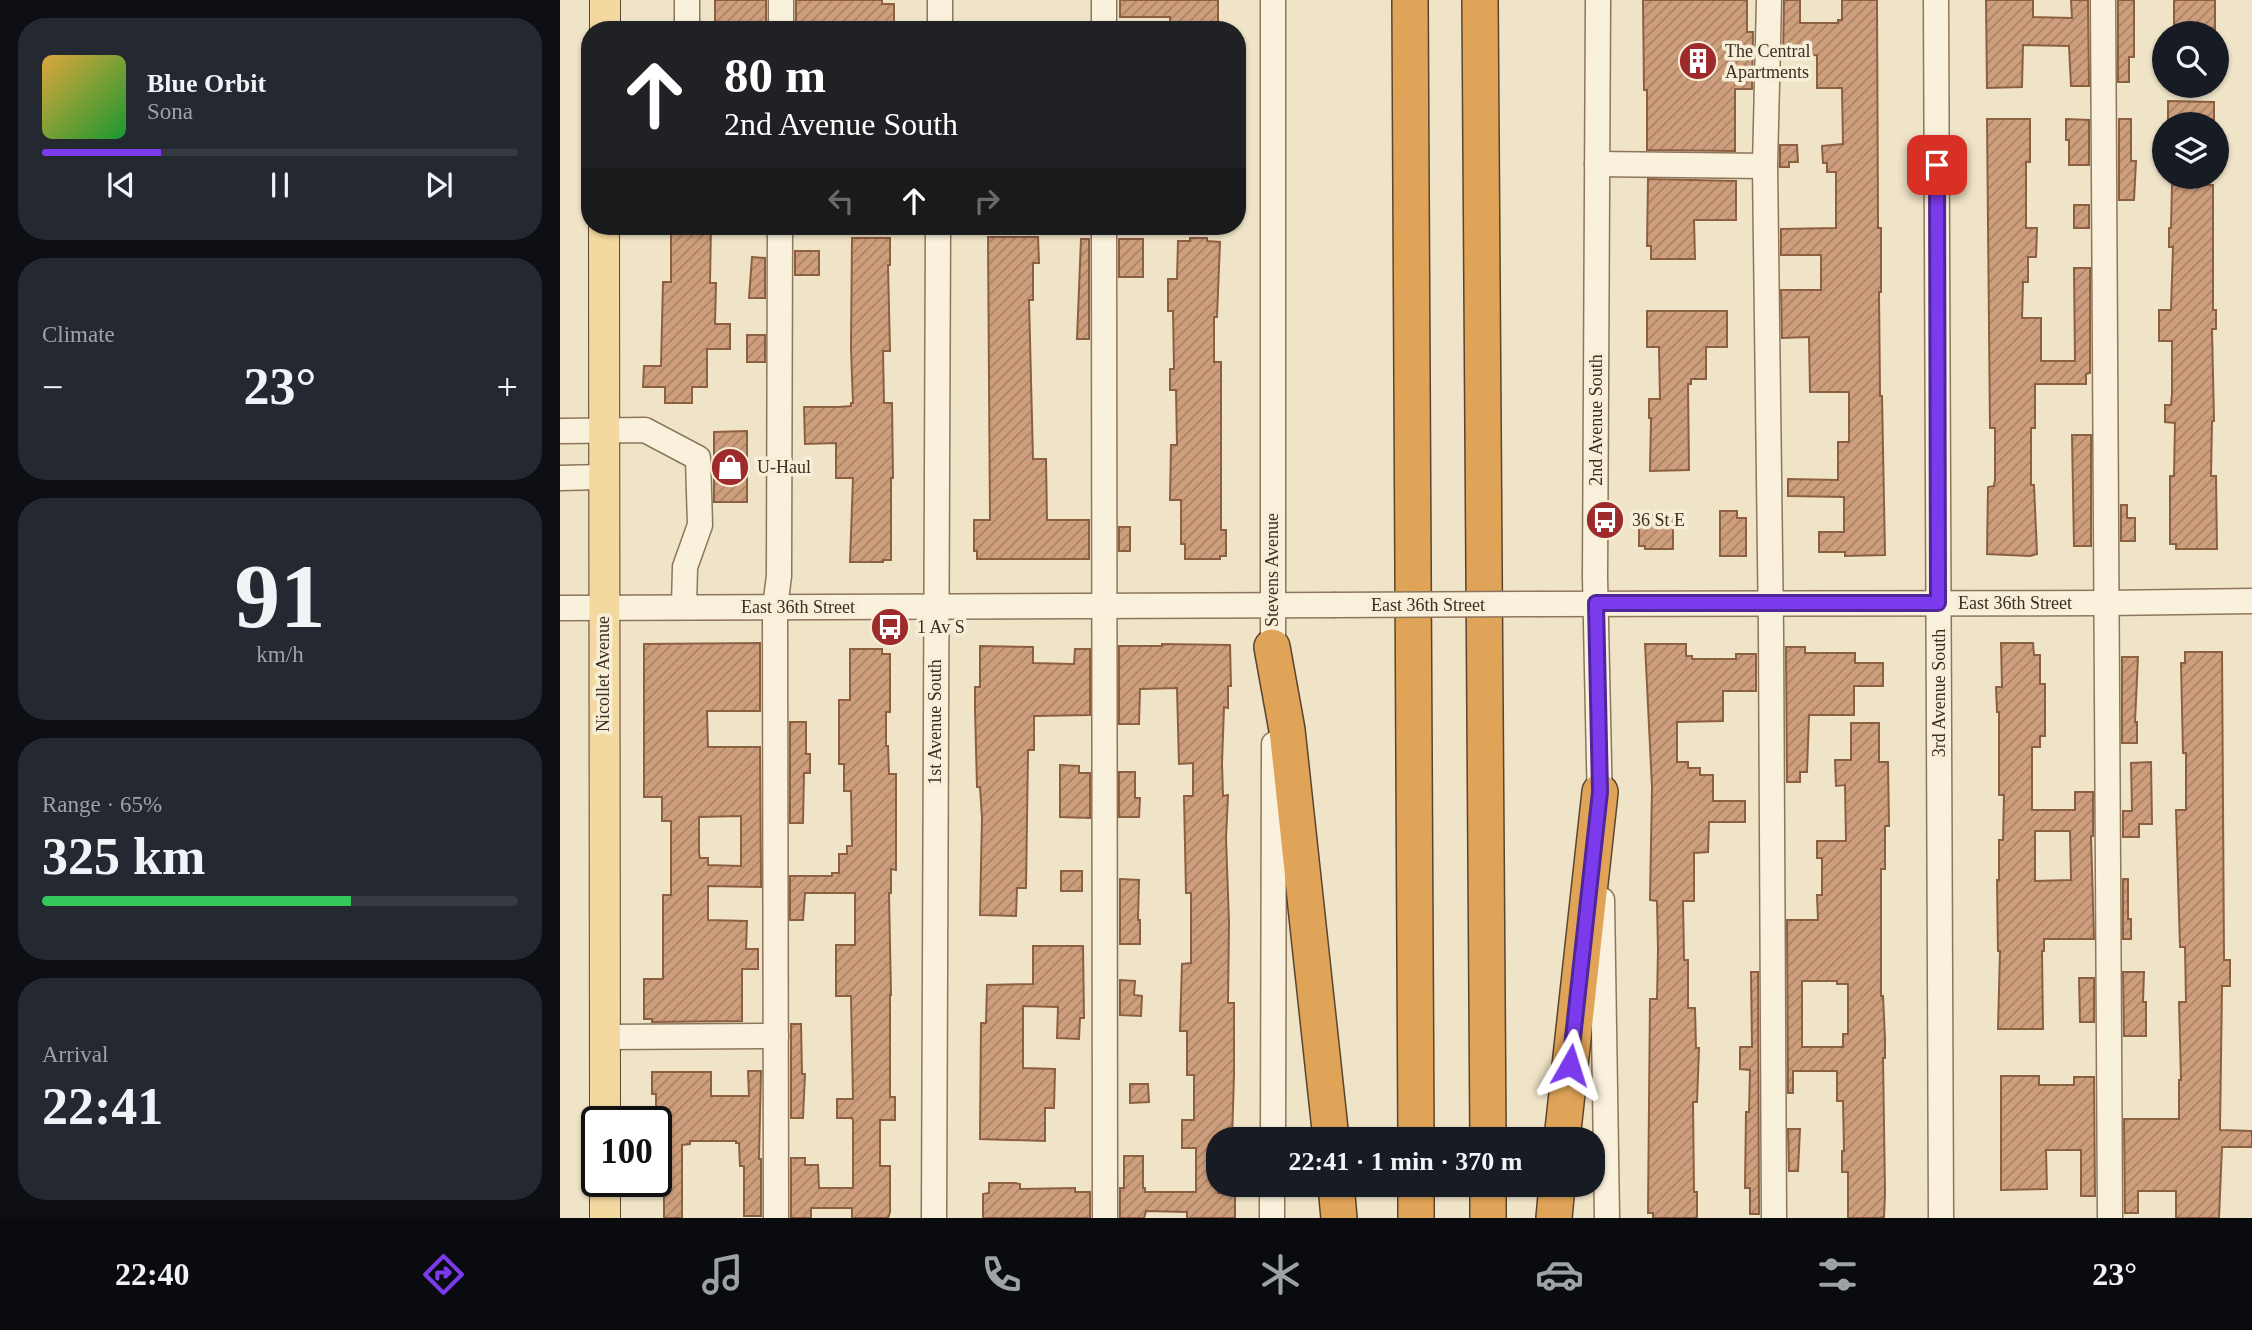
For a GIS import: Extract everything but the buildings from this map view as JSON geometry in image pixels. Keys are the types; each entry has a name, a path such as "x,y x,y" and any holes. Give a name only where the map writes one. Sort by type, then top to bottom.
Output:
{"highway":[{"path":"1410,0 1416,1127"},
{"path":"1480,0 1488,1127"},
{"path":"1272,647 1287,730 1330,1127"},
{"path":"1563,1127 1600,792"},
{"path":"1337,1197 1339,1218"},
{"path":"1416,1197 1416,1218"},
{"path":"1488,1197 1488,1218"},
{"path":"1555,1218 1556,1197"}],"main road":[{"path":"605,0 605,21"},
{"name":"Nicollet Avenue","path":"604,235 605,1106"},
{"path":"605,1197 605,1218"}],"street":[{"path":"687,0 687,21"},
{"path":"781,0 781,21"},
{"path":"940,0 940,21"},
{"path":"1104,0 1104,21"},
{"name":"Stevens Avenue","path":"1273,0 1273,1127"},
{"name":"2nd Avenue South","path":"1598,0 1596,603 1608,1218"},
{"path":"1769,0 1765,166 1771,604 1774,1218"},
{"name":"3rd Avenue South","path":"1936,0 1941,1218"},
{"path":"2103,0 2110,1218"},
{"path":"1597,164 1765,166"},
{"path":"776,1218 775,607 779,576 780,235"},
{"name":"1st Avenue South","path":"934,1218 938,235"},
{"path":"1104,235 1105,1218"},
{"path":"562,431 645,430 698,458 700,525 685,567 684,607"},
{"path":"560,478 603,477"},
{"name":"East 36th Street","path":"560,608 2252,601"},
{"path":"606,1037 776,1036"},
{"path":"1272,1197 1272,1218"}],"place":[{"name":"The Central Apartments","path":"1698,61"},
{"name":"U-Haul","path":"730,467"},
{"name":"36 St E","path":"1605,520"},
{"name":"1 Av S","path":"890,627"}],"route":[{"path":"1570,1065 1600,792 1596,603 1938,603 1937,165"}]}
